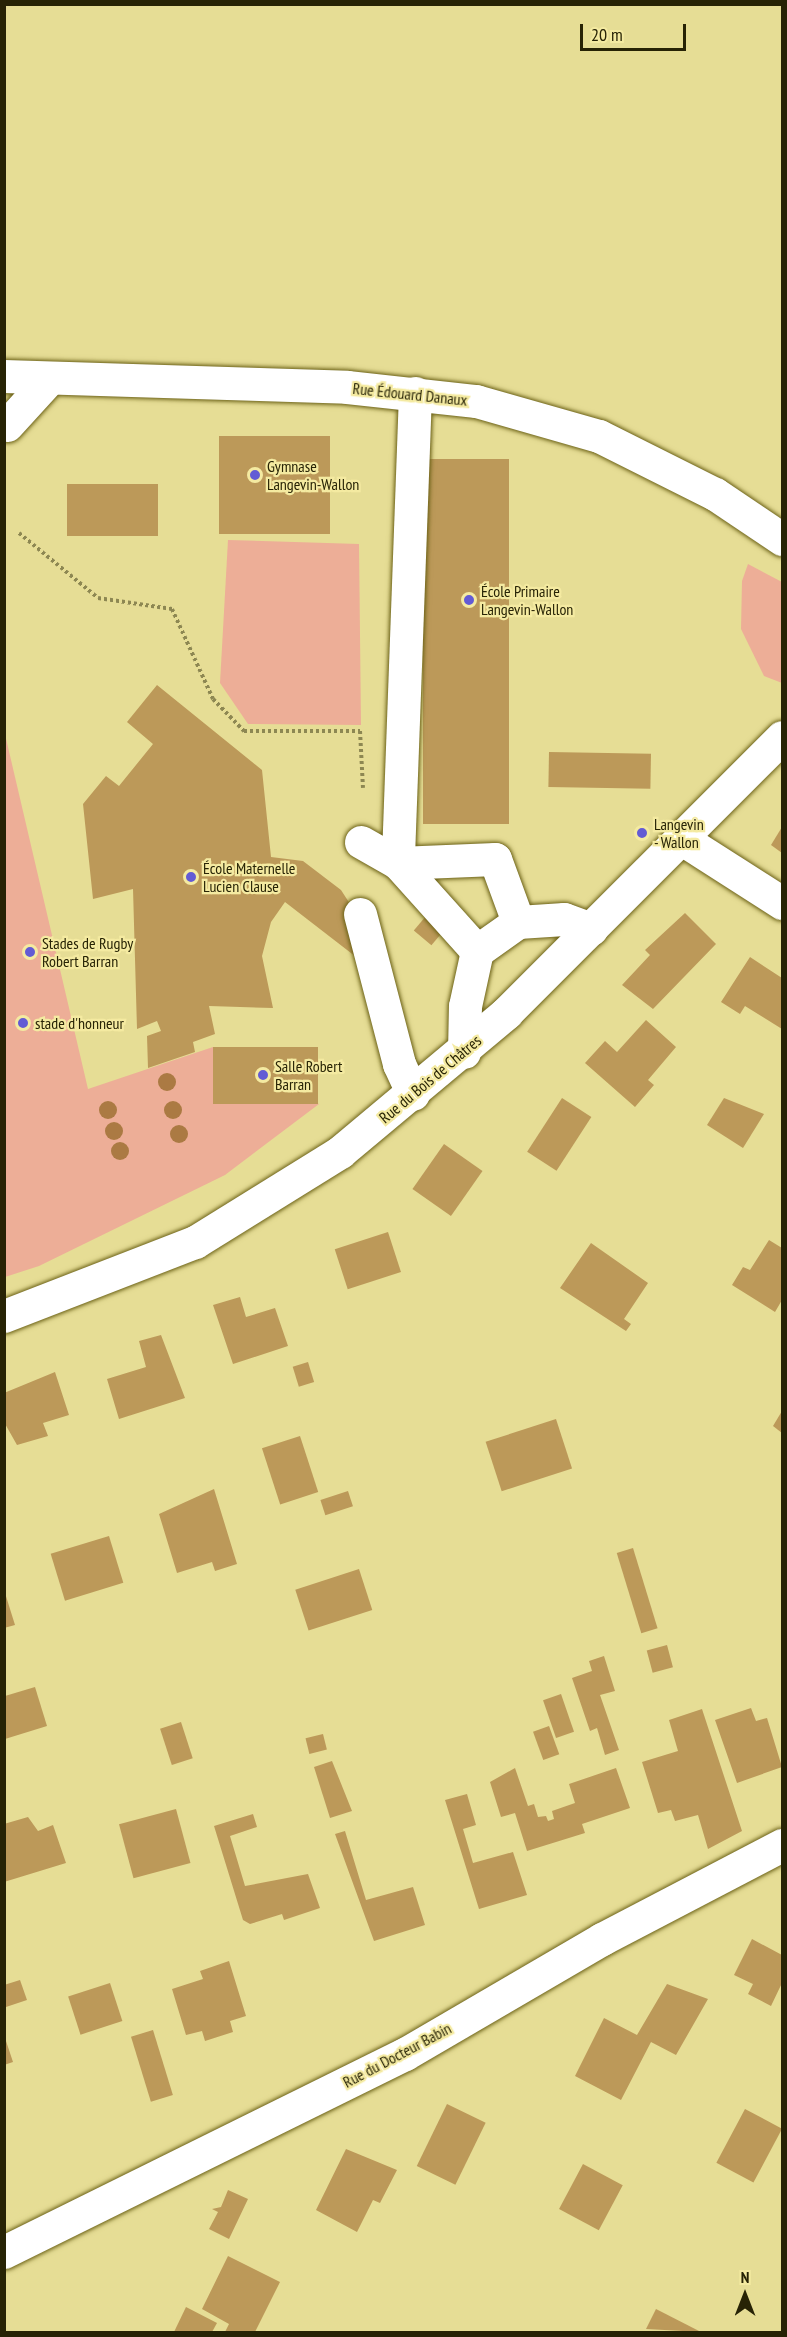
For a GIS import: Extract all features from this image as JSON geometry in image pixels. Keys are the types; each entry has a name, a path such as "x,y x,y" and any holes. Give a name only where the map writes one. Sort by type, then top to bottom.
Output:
{"street":[{"name":"Rue Édouard Danaux","path":"4,376 47,381 415,393 476,400 599,436 715,494 783,540"},
{"path":"7,425 47,381"},
{"path":"398,863 415,393"},
{"name":"Rue du Bois de Châtres","path":"4,1316 131,1270 205,1236 340,1152 464,1052 783,737"},
{"path":"682,839 783,903"},
{"path":"361,842 398,863 477,951"},
{"path":"398,863 503,859 518,922"},
{"path":"360,914 399,1064 413,1094"},
{"path":"464,1052 465,1006 477,951 518,922 564,919 591,929"},
{"name":"Rue du Docteur Babin","path":"4,2252 405,2054 602,1939 783,1845"}],"path":[{"path":"19,532 98,598 172,609 213,699 244,731 360,731 364,797"}],"shaded area":[{"path":"228,540 359,544 361,725 248,724 220,683"},
{"path":"748,564 782,582 782,683 764,676 741,629 742,581"},
{"path":"4,730 88,1089 213,1047 319,1104 225,1175 39,1266 5,1277"}],"building":[{"path":"219,436 330,436 330,534 219,534"},
{"path":"423,459 509,459 509,824 423,824"},
{"path":"67,484 158,484 158,536 67,536"},
{"path":"157,685 262,770 271,857 303,861 341,890 352,907 360,960 285,902 271,922 262,956 273,1008 209,1006 215,1034 193,1042 195,1052 148,1068 147,1036 161,1031 157,1021 137,1029 133,889 93,899 83,804 106,776 119,786 153,744 127,722"},
{"path":"549,752 651,754 650,789 548,787"},
{"path":"782,827 782,853 771,845"},
{"path":"685,913 716,944 653,1009 622,985 650,955 645,950"},
{"path":"426,916 444,931 431,945 414,931"},
{"path":"750,957 782,978 782,1029 745,1006 740,1014 721,1002"},
{"path":"646,1020 676,1047 648,1080 654,1085 635,1107 585,1063 605,1041 617,1052"},
{"path":"213,1047 318,1047 318,1104 213,1104"},
{"path":"562,1098 591,1117 556,1171 527,1152"},
{"path":"724,1098 764,1114 743,1148 707,1125"},
{"path":"444,1144 483,1171 451,1216 412,1189"},
{"path":"388,1232 401,1272 348,1289 335,1249"},
{"path":"769,1240 782,1248 782,1300 775,1312 732,1285 743,1267 750,1270"},
{"path":"591,1243 648,1283 624,1319 631,1324 626,1331 560,1288"},
{"path":"240,1297 246,1317 275,1308 288,1346 233,1364 213,1305"},
{"path":"161,1335 185,1398 119,1419 107,1379 146,1367 139,1341"},
{"path":"308,1362 314,1382 299,1387 293,1367"},
{"path":"55,1372 69,1415 43,1423 48,1436 17,1445 4,1422 4,1393"},
{"path":"782,1411 782,1433 773,1426"},
{"path":"556,1419 572,1468 502,1491 486,1442"},
{"path":"300,1436 318,1492 280,1504 262,1448"},
{"path":"214,1489 237,1564 215,1571 212,1562 177,1573 159,1514"},
{"path":"348,1491 353,1506 325,1515 320,1500"},
{"path":"109,1536 123,1583 65,1601 51,1554"},
{"path":"633,1548 658,1628 641,1633 617,1553"},
{"path":"359,1569 372,1610 309,1631 295,1590"},
{"path":"4,1594 15,1625 4,1628"},
{"path":"667,1645 673,1667 653,1673 647,1650"},
{"path":"604,1656 615,1691 600,1695 619,1750 605,1755 597,1728 590,1731 572,1678 592,1671 589,1661"},
{"path":"35,1687 47,1726 5,1739 5,1696"},
{"path":"561,1694 574,1732 556,1738 543,1700"},
{"path":"751,1708 756,1721 767,1718 782,1767 737,1783 715,1720"},
{"path":"702,1709 742,1831 708,1849 698,1815 675,1821 671,1810 658,1813 642,1762 678,1751 669,1720"},
{"path":"181,1722 193,1758 172,1765 160,1729"},
{"path":"549,1726 559,1754 543,1760 533,1732"},
{"path":"323,1734 327,1750 309,1754 306,1738"},
{"path":"332,1761 352,1811 330,1818 314,1767"},
{"path":"515,1768 528,1806 534,1804 538,1817 546,1816 548,1821 554,1819 552,1811 575,1803 569,1784 616,1768 630,1808 582,1824 585,1833 527,1851 515,1813 501,1817 490,1782"},
{"path":"467,1794 476,1825 463,1829 473,1863 513,1852 527,1895 479,1909 445,1800"},
{"path":"176,1809 190,1863 134,1878 119,1824"},
{"path":"253,1814 257,1827 230,1836 245,1886 308,1874 320,1908 284,1920 282,1914 250,1924 243,1920 214,1826"},
{"path":"28,1817 38,1831 53,1825 66,1863 4,1882 4,1824"},
{"path":"345,1831 366,1900 413,1887 425,1925 374,1941 335,1834"},
{"path":"752,1939 782,1955 782,1983 771,2006 748,1994 753,1984 734,1975"},
{"path":"229,1961 246,2016 230,2021 233,2032 205,2041 202,2031 186,2035 172,1989 203,1979 200,1971"},
{"path":"20,1980 27,2000 6,2007 4,1985"},
{"path":"110,1983 122,2021 81,2035 68,1997"},
{"path":"667,1984 708,1999 676,2055 651,2042 621,2100 575,2076 604,2018 637,2035"},
{"path":"153,2030 173,2095 151,2102 131,2037"},
{"path":"4,2035 13,2062 4,2065"},
{"path":"447,2104 486,2123 455,2185 417,2166"},
{"path":"745,2109 782,2129 753,2183 716,2163"},
{"path":"346,2149 397,2170 380,2203 373,2200 357,2232 316,2210"},
{"path":"583,2164 623,2185 599,2230 559,2209"},
{"path":"228,2190 248,2199 229,2239 209,2229 218,2212 212,2209 221,2207"},
{"path":"228,2256 280,2282 255,2332 225,2332 229,2324 202,2309"},
{"path":"186,2307 217,2323 212,2332 174,2332"},
{"path":"656,2309 701,2332 646,2329"}],"place":[{"name":"Gymnase Langevin-Wallon","path":"255,475"},
{"name":"École Primaire Langevin-Wallon","path":"469,600"},
{"name":"Langevin - Wallon","path":"642,833"},
{"name":"École Maternelle Lucien Clause","path":"191,877"},
{"name":"Stades de Rugby Robert Barran","path":"30,952"},
{"name":"stade d'honneur","path":"23,1023"},
{"name":"Salle Robert Barran","path":"263,1075"}]}
